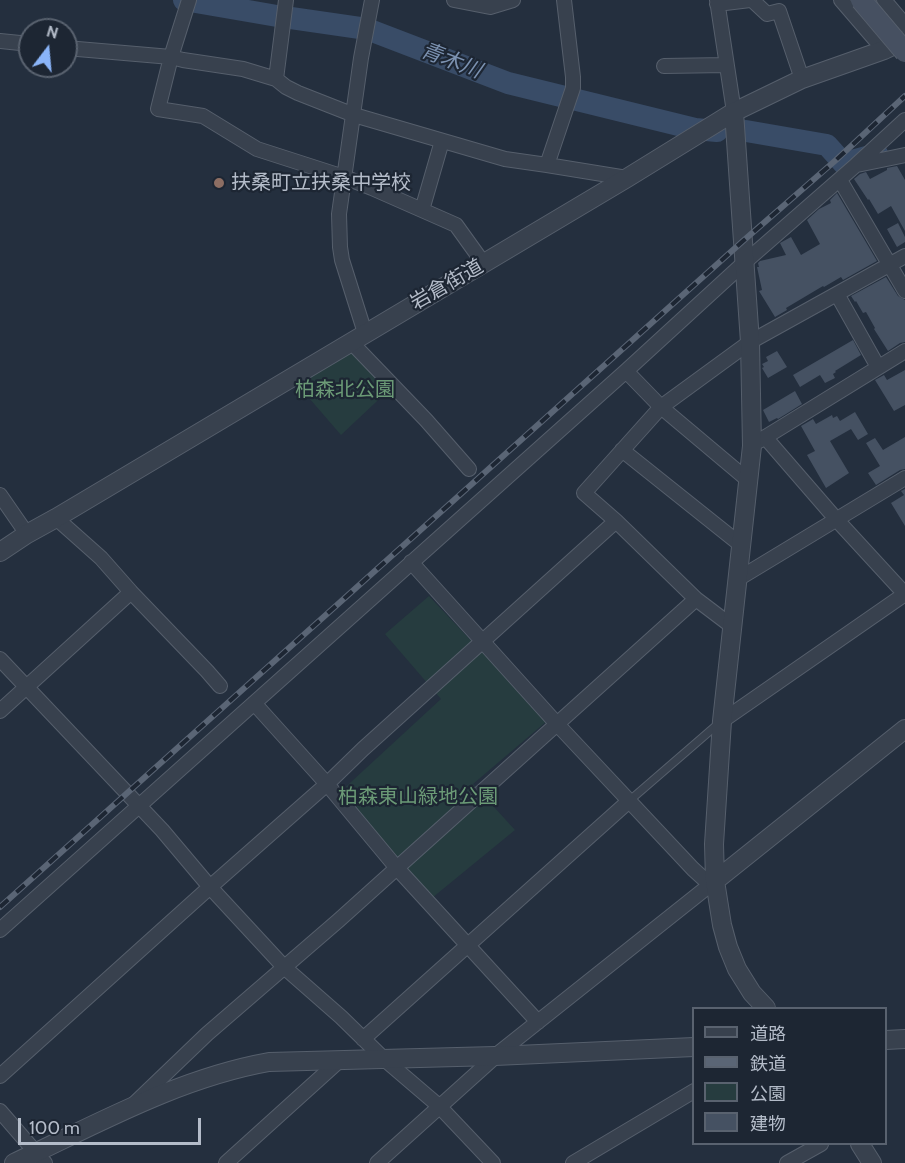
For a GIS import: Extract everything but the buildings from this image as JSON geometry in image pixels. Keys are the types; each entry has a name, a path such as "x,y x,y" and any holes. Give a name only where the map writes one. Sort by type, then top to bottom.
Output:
{"main road":[{"path":"861,0 905,52"}],"street":[{"path":"189,0 158,109 203,116 257,149 344,177 456,225 484,264"},
{"path":"276,78 286,0"},
{"path":"372,0 361,58 339,214 340,247 358,338 469,469"},
{"path":"454,0 490,7 513,0"},
{"path":"548,165 573,88 564,0"},
{"path":"765,1007 752,993 737,969 722,925 715,881 714,844 722,721 748,481 759,441 734,112 717,2 751,0 767,15 779,11 802,79"},
{"path":"842,0 884,50"},
{"path":"884,0 905,25"},
{"name":"岩倉街道","path":"0,552 484,264 734,112 802,79 884,50 905,39"},
{"path":"0,41 18,43"},
{"path":"78,49 171,57 243,69 276,78 286,87 298,93 354,115 505,159 627,178"},
{"path":"664,66 726,65"},
{"path":"0,930 905,120"},
{"path":"423,210 442,141"},
{"path":"856,165 905,156"},
{"path":"840,180 905,291"},
{"path":"733,627 696,599 584,493 661,407 750,342 905,256"},
{"path":"837,294 878,367"},
{"path":"759,441 905,351"},
{"path":"626,371 661,407 748,481"},
{"path":"722,721 905,594 836,519 759,441"},
{"path":"622,450 741,545"},
{"path":"738,579 905,478"},
{"path":"0,495 27,534"},
{"path":"57,518 101,558 220,686"},
{"path":"0,1076 210,886 327,784 616,521"},
{"path":"411,562 629,801 704,879 715,881"},
{"path":"0,711 131,592"},
{"path":"131,1108 207,1034 339,920 696,599"},
{"path":"0,659 162,830 284,967 439,1106 492,1162"},
{"path":"254,704 327,784 396,867 538,1022"},
{"path":"377,1163 496,1055 905,729"},
{"path":"363,1039 629,801"},
{"path":"887,1040 905,1039"},
{"path":"14,1163 41,1158 131,1108 188,1084 240,1068 269,1062 692,1047"},
{"path":"226,1163 339,1060"},
{"path":"573,1163 692,1092"},
{"path":"0,1111 41,1158"},
{"path":"787,1163 817,1145"},
{"path":"861,1145 872,1163"}],"lane":[{"path":"629,801 722,721"}],"green space":[{"name":"柏森北公園","path":"351,349 391,388 341,435 296,383"},
{"name":"柏森東山緑地公園","path":"429,596 547,721 473,784 515,830 432,898 338,794 441,699 385,634"}],"waterway":[{"name":"青木川","path":"184,0 367,29 508,83 695,129 717,131"},
{"name":"青木川","path":"746,131 827,145 844,164 877,154"}],"railway":[{"path":"0,907 905,96"}],"place":[{"name":"扶桑町立扶桑中学校","path":"219,183"}]}
